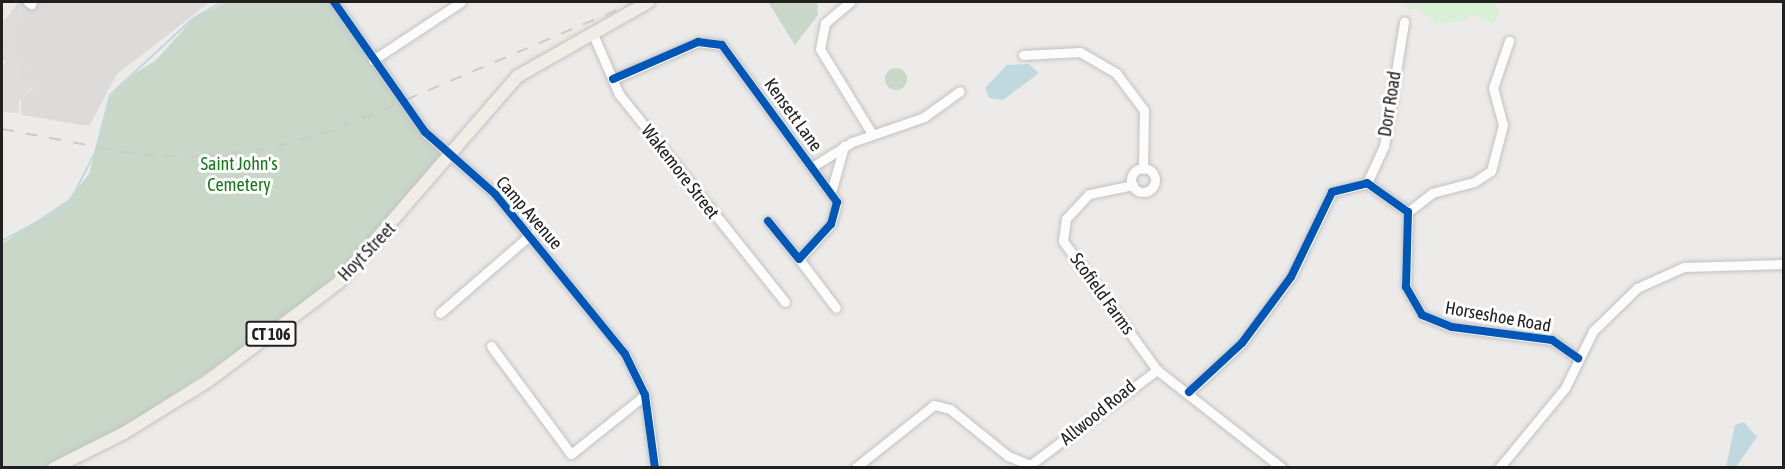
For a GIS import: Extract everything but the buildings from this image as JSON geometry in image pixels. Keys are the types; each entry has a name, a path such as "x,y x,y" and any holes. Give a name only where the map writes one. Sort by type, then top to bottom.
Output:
{"main road":[{"name":"Hoyt Street","path":"54,468 124,433 208,381 338,283 416,200 450,153 518,76 648,2"}],"street":[{"name":"Camp Avenue","path":"334,2 425,132 450,153 530,235 625,354 645,395 655,468"},
{"path":"373,60 461,2"},
{"path":"850,2 825,23 820,49 872,134"},
{"name":"Dorr Road","path":"1367,183 1383,146 1404,22"},
{"name":"Wakemore Street","path":"592,32 624,101 785,302"},
{"name":"Kensett Lane","path":"613,79 698,42 716,41 812,167 832,189"},
{"path":"1189,392 1242,343 1291,277 1332,192 1367,183 1408,212 1423,197 1474,182 1491,171 1503,124 1493,88 1509,41"},
{"name":"Scofield Farms","path":"1023,55 1080,52 1116,73 1144,110 1143,169 1154,176 1153,187 1142,192 1133,184 1089,194 1066,219 1063,241 1157,370"},
{"name":"Kensett Lane","path":"812,167 844,146 924,117 960,91"},
{"name":"Kensett Lane","path":"799,259 836,215 832,189 844,146"},
{"path":"1133,184 1134,174 1143,169"},
{"name":"Horseshoe Road","path":"1408,212 1406,287 1422,315 1452,327 1541,337 1578,358"},
{"path":"768,220 836,308"},
{"path":"440,313 530,235"},
{"path":"1499,468 1565,388 1578,358 1607,315 1651,280 1691,266 1784,264"},
{"path":"491,346 571,454 645,395"},
{"path":"1157,370 1189,392 1282,468"},
{"name":"Allwood Road","path":"855,468 934,405 950,409 1008,456 1030,465 1157,370"}],"shaded area":[{"path":"19,2 210,2 117,74 89,126 21,115 21,99 33,88 2,58 2,23"},
{"path":"22,3 30,9 3,41 27,62 21,73 33,86 19,101 19,113 2,112 2,66 7,60 2,54 2,28"}],"green space":[{"name":"Saint John's Cemetery","path":"226,2 330,2 429,142 445,155 335,281 229,357 113,436 44,467 2,468 2,244 68,200 89,174 109,99 122,82 156,60 195,17"},
{"path":"768,2 817,2 818,15 795,45"},
{"path":"1402,2 1495,2 1500,15 1492,24 1470,13 1466,20 1437,24 1417,8 1407,10"},
{"path":"892,68 900,68 907,75 907,83 900,90 892,90 885,83 885,75"}],"water":[{"path":"1029,64 1039,73 1003,100 989,98 985,88 1007,65"},
{"path":"1744,422 1757,437 1736,467 1726,467 1735,425"}],"waterway":[{"path":"2,241 68,205 95,153 110,95 192,19 221,2"}],"railway":[{"path":"2,129 141,155 206,157 276,147 340,128 635,2"}],"cycle path":[{"path":"334,2 425,132 495,194 625,354 645,395 655,468"},
{"path":"613,79 698,42 722,45 837,202 831,224 799,259 768,221"},
{"path":"1189,392 1242,343 1291,277 1332,192 1367,183 1408,212 1406,287 1422,315 1452,327 1552,340 1578,358"}]}
